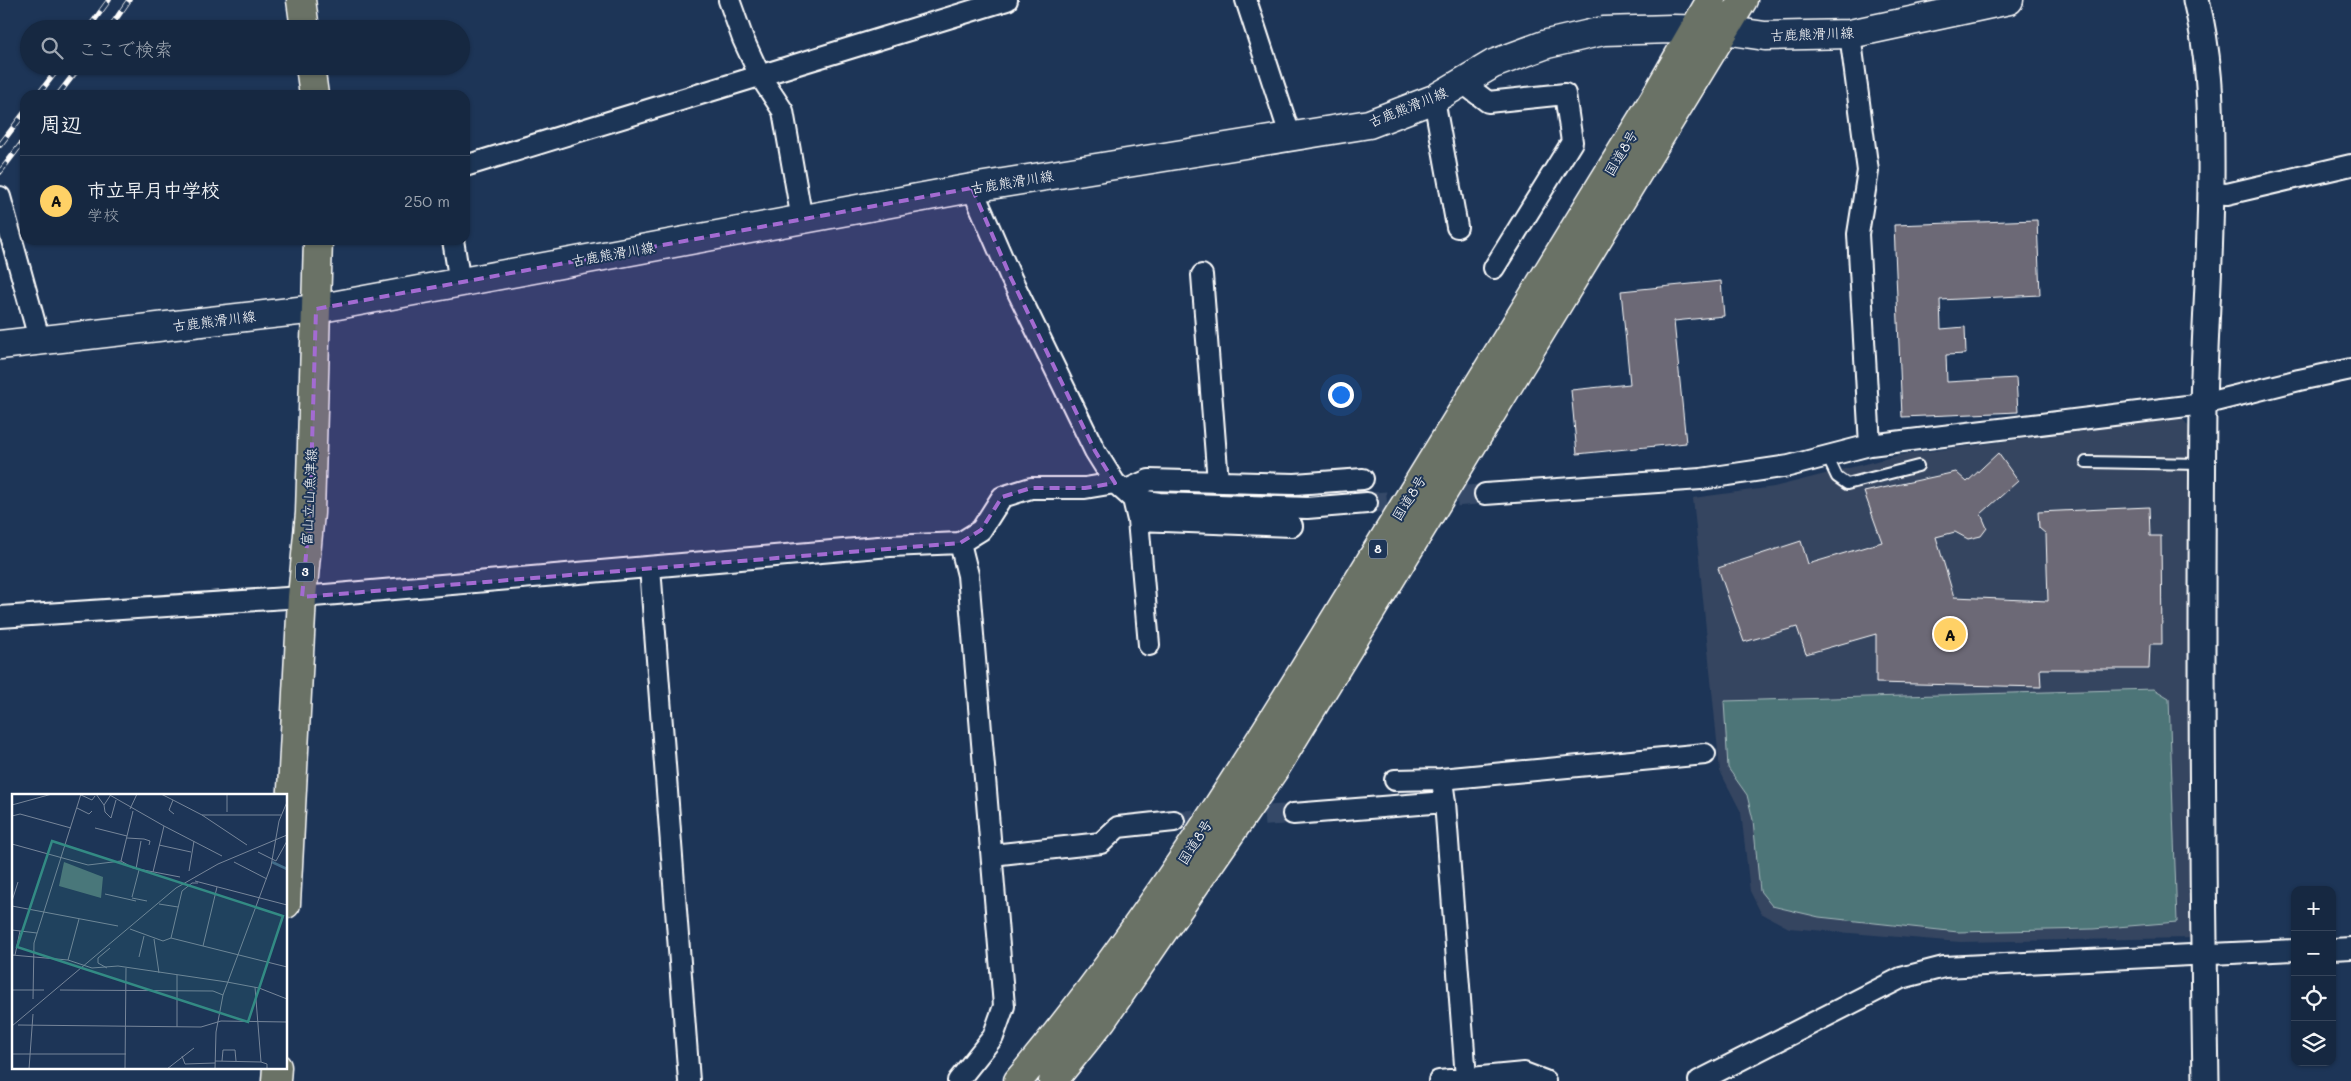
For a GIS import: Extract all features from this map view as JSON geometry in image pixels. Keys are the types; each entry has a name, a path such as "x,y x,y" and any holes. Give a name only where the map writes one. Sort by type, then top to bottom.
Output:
{"main road":[{"path":"301,0 304,20"},
{"name":"国道8号","path":"1018,1081 1066,1023 1166,885 1279,710 1649,107 1711,0"},
{"name":"国道8号","path":"1053,1081 1102,1020 1276,767 1743,0"},
{"name":"古鹿熊滑川線","path":"0,345 40,342 316,309 972,188 1369,124 1434,99 1493,64 1547,44 1603,31 1724,30 1764,36 1850,34 2009,0"},
{"path":"311,75 313,90"},
{"name":"富山立山魚津線","path":"288,866 302,597 310,513 318,245"},
{"path":"276,1081 277,1068"}],"street":[{"path":"729,0 743,39 760,76 783,111 802,220"},
{"path":"470,164 1006,0"},
{"path":"1246,0 1291,138"},
{"path":"2196,0 2205,38 2211,89 2211,193 2204,404 2203,954 2206,1081"},
{"path":"1850,34 1868,171 1858,234 1870,445"},
{"path":"1463,83 1488,102 1565,94 1572,142 1494,268"},
{"path":"1434,99 1457,228"},
{"path":"2211,193 2228,194 2351,165"},
{"path":"972,188 1011,278 1095,451 1124,491 1138,520 1149,645"},
{"path":"0,197 40,342"},
{"path":"454,245 460,283"},
{"path":"1202,275 1218,482"},
{"path":"1485,494 1701,479 1789,466 1870,445 2204,404 2351,369"},
{"path":"1124,491 1149,480 1295,484 1363,479"},
{"path":"0,617 302,597 890,546 960,543 981,530 1002,497 1031,488 1085,488 1124,491 1159,503 1307,508 1367,503"},
{"path":"1138,520 1292,526"},
{"path":"958,1081 993,1037 1004,1006 968,575 960,543"},
{"path":"650,568 689,1081"},
{"path":"1395,780 1441,779 1706,754"},
{"path":"1441,779 1445,802 1466,1078"},
{"path":"1293,814 1445,802"},
{"path":"992,855 1101,843 1118,826 1174,821"},
{"path":"2336,949 2351,948"},
{"path":"1699,1081 1901,978 1944,966 2291,950"},
{"path":"1439,1081 1493,1078 1524,1073 1544,1081"}],"lane":[{"path":"1827,456 1837,477 1847,484 1918,466"},
{"path":"2086,462 2204,464"}],"highlighted area":[{"path":"972,188 1011,278 1095,451 1115,483 1085,488 1031,488 1002,497 981,530 960,543 302,597 310,513 316,309"}],"shaded area":[{"path":"2182,418 2193,432 2192,938 1960,942 1789,928 1761,913 1750,891 1741,812 1720,771 1693,498 1774,487 1900,455"}],"green space":[{"path":"2154,689 2169,698 2177,922 2093,929 1958,932 1819,917 1772,906 1760,891 1753,820 1747,795 1728,768 1724,701"}],"building":[{"path":"2037,220 2040,295 1940,300 1941,329 1965,327 1966,354 1946,355 1947,382 2016,378 2018,412 1902,417 1894,225"},
{"path":"1721,281 1724,316 1674,321 1686,443 1577,454 1571,390 1630,384 1621,291"},
{"path":"1998,453 2018,481 1981,514 1987,528 1981,536 1968,539 1955,532 1936,537 1954,597 2048,601 2046,534 2039,528 2038,512 2149,507 2150,536 2161,536 2162,644 2150,644 2149,669 2040,669 2041,687 1876,683 1876,634 1806,654 1797,627 1744,642 1718,568 1801,541 1808,564 1882,542 1864,492 1956,472 1967,482"}],"tunnel":[{"path":"1367,503 1485,494"},
{"path":"1174,821 1293,814"}],"railway":[{"path":"95,20 109,0"},
{"path":"115,20 129,0"},
{"path":"42,90 53,75"},
{"path":"62,90 73,75"},
{"path":"0,145 20,119"},
{"path":"0,172 20,146"}],"place":[{"name":"市立早月中学校","path":"1950,634"}]}
